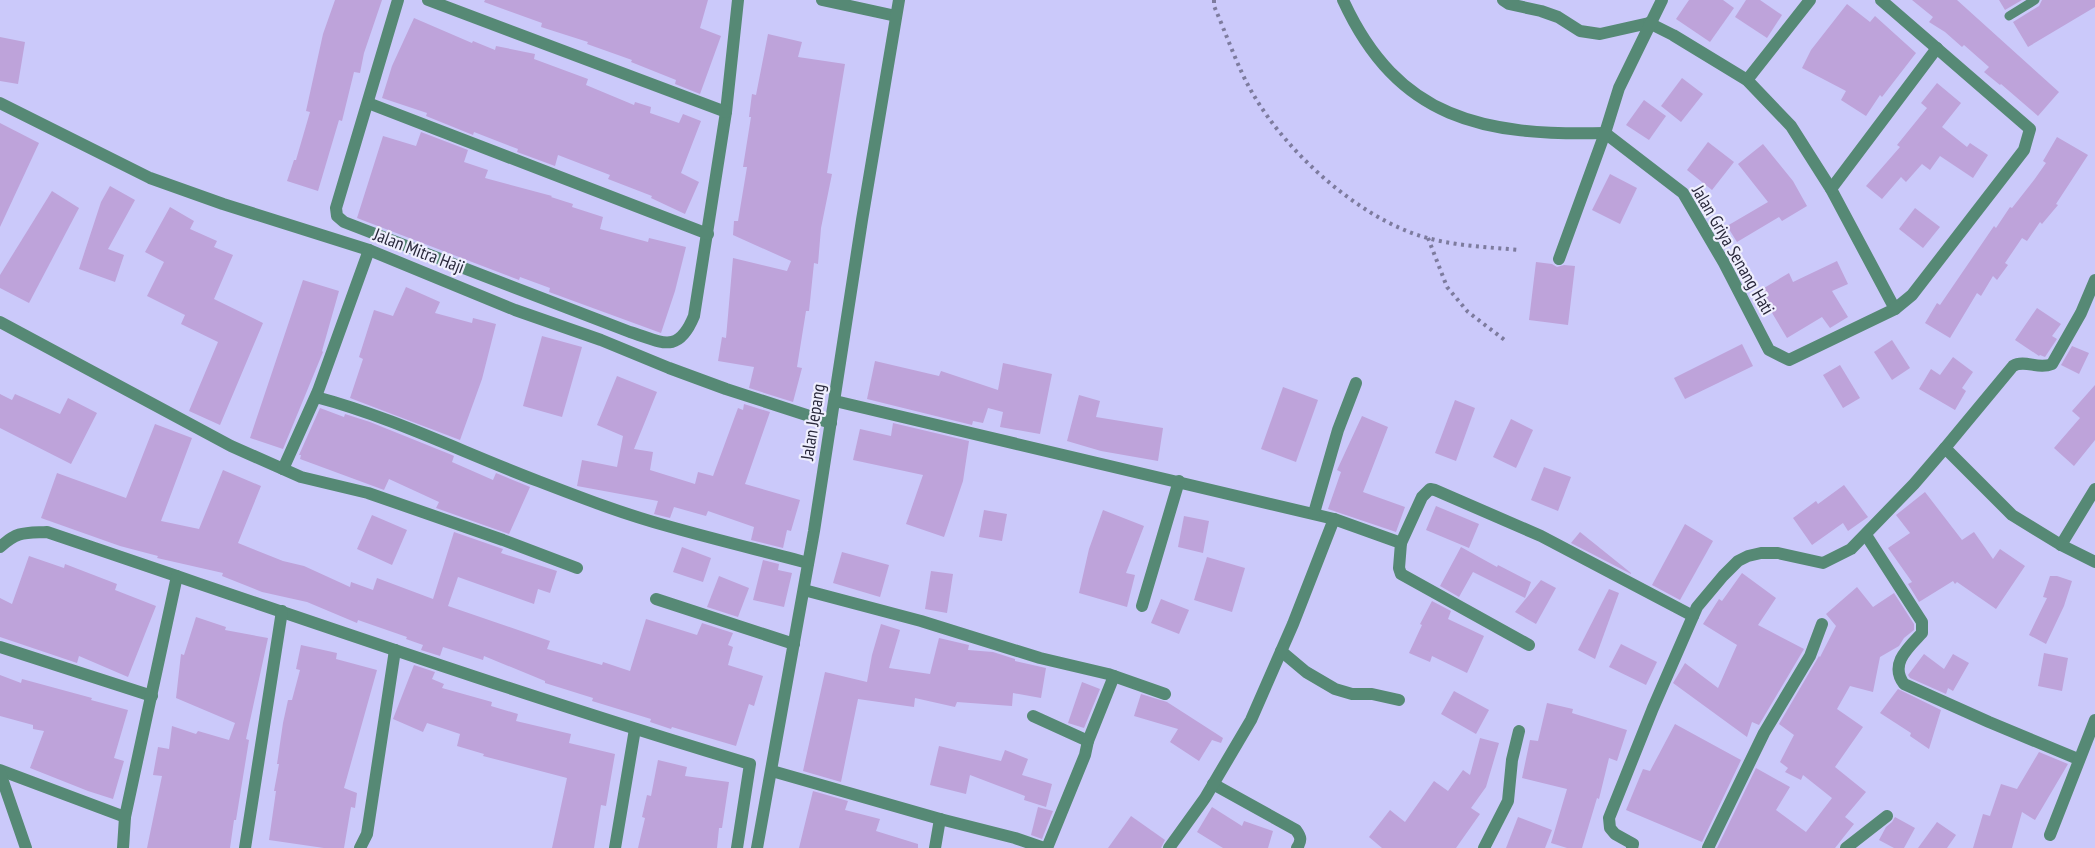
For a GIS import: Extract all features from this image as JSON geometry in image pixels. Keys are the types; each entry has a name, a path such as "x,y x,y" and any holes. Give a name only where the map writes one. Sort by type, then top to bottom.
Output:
{"street":[{"path":"398,0 336,208 337,216 344,222 575,311 663,342 676,342 687,333 694,316 726,112 738,0"},
{"path":"428,0 726,112"},
{"path":"822,0 896,16"},
{"name":"Jalan Jepang","path":"758,848 804,590 899,0"},
{"path":"1343,0 1352,19 1374,52 1394,75 1432,105 1458,118 1497,128 1547,134 1605,133"},
{"path":"1503,0 1509,4 1558,17 1580,31 1600,34 1649,23 1747,80 1791,126 1831,189 1894,309"},
{"path":"1558,260 1605,133 1619,88 1662,0"},
{"path":"1747,80 1810,0"},
{"name":"Jalan Griya Senang Hati","path":"1605,133 1683,193 1724,263 1764,343 1779,357 1789,360 1894,309 1912,295 2024,150 2030,129 1881,0"},
{"path":"1831,189 1937,48"},
{"name":"Jalan Mitra Haji","path":"0,103 150,177 223,204 369,250 515,310 601,340 669,368 831,423"},
{"path":"368,104 708,234"},
{"path":"283,469 316,398 369,250"},
{"path":"1635,847 1615,834 1610,828 1609,818 1697,607 1738,561 1748,556 1778,553 1823,563 1851,549 1945,448 2013,366 2024,363 2042,367 2052,364 2081,313 2095,280"},
{"path":"0,322 231,446 301,477 368,493 577,568"},
{"path":"1314,513 1338,430 1356,383"},
{"path":"316,398 341,404 395,423 538,481 630,514 670,527 808,563"},
{"path":"835,401 1314,513 1401,543"},
{"path":"1945,448 2012,515 2061,545 2095,562"},
{"path":"1142,606 1179,481"},
{"path":"1529,645 1401,573 1399,568 1401,543 1422,496 1430,489 1541,536 1693,616"},
{"path":"2061,545 2095,489"},
{"path":"1168,848 1213,784 1251,720 1334,519"},
{"path":"0,547 12,536 47,532 395,650 635,729 750,764 737,848"},
{"path":"1866,535 1922,622 1922,633 1898,664 1898,672 1904,684 1989,723 2078,759"},
{"path":"123,848 125,817 177,576"},
{"path":"804,590 921,621 1040,658 1114,676 1165,694"},
{"path":"656,599 794,644"},
{"path":"245,848 282,611"},
{"path":"1708,848 1764,733 1810,656 1822,624"},
{"path":"0,647 152,696"},
{"path":"360,848 367,834 395,650"},
{"path":"1281,651 1306,672 1335,689 1352,694 1372,694 1400,700"},
{"path":"772,771 1046,848 1085,755 1088,741 1114,676"},
{"path":"1034,716 1088,741"},
{"path":"2050,835 2095,720"},
{"path":"615,848 635,729"},
{"path":"1484,848 1508,801 1512,760 1519,732"},
{"path":"0,771 125,817"},
{"path":"0,771 26,848"},
{"path":"1213,784 1296,830 1301,836 1298,848"},
{"path":"1846,848 1887,816"},
{"path":"935,848 940,819"}],"lane":[{"path":"2009,16 2035,0"}],"path":[{"path":"1214,0 1214,6 1252,93 1272,122 1315,171 1375,215 1428,238 1455,244 1519,250"},
{"path":"1428,238 1447,287 1468,312 1506,341"}],"building":[{"path":"335,0 382,0 364,53 360,73 354,72 342,121 339,120 318,191 287,181 294,160 296,160 310,112 306,111 323,34"},
{"path":"485,0 708,0 700,28 721,36 700,94 675,84 676,80 631,62 632,60 587,44 588,42 541,27 542,23 484,2"},
{"path":"1689,0 1723,0 1734,8 1710,42 1676,19"},
{"path":"1746,0 1760,0 1782,15 1767,38 1735,17"},
{"path":"1912,0 1957,0 2059,92 2038,116 1984,72 1989,67 1964,45 1962,47 1929,22 1933,17"},
{"path":"1999,0 2022,0 2005,10"},
{"path":"2042,0 2095,0 2095,7 2028,47 2013,22 2039,6"},
{"path":"1847,4 1870,22 1875,16 1916,53 1882,97 1880,95 1866,116 1841,100 1846,91 1802,68 1811,50"},
{"path":"414,18 472,43 473,41 495,50 496,46 535,54 534,59 588,79 586,85 634,105 635,102 651,107 650,113 679,123 683,114 701,121 681,173 699,182 685,214 651,198 652,196 608,179 610,175 558,155 555,166 517,152 518,149 474,132 473,135 426,116 427,113 382,98 392,66"},
{"path":"768,34 802,42 798,57 845,64 827,173 832,174 821,228 818,264 814,263 809,311 806,311 797,367 802,368 793,402 749,388 754,367 718,361 722,337 726,338 733,258 787,271 791,261 733,235 734,221 738,221 747,167 743,167 751,117 749,117 752,94 756,95"},
{"path":"0,37 25,42 18,84 0,81"},
{"path":"1682,78 1703,94 1681,122 1661,106"},
{"path":"1937,83 1961,103 1942,127 1967,147 1970,143 1988,155 1973,178 1940,156 1930,170 1922,164 1906,182 1901,177 1882,199 1866,186 1900,147 1897,145 1927,108 1921,103"},
{"path":"1644,100 1666,116 1649,140 1626,125"},
{"path":"0,123 39,143 0,227"},
{"path":"421,132 468,150 464,162 488,170 485,178 552,196 573,204 572,207 603,217 600,229 648,242 649,238 686,247 661,333 549,292 550,288 520,277 519,280 357,218 383,136 416,146"},
{"path":"2057,137 2088,155 2056,204 2058,205 2042,224 2040,222 2027,241 2022,238 2005,263 2008,265 1997,280 1993,276 1981,296 1977,293 1950,338 1925,323 1937,303 1940,305 1994,226 1996,228 2010,207 2012,208 2034,180 2046,163 2043,161"},
{"path":"1708,142 1734,162 1712,190 1687,170"},
{"path":"1763,144 1793,181 1807,206 1782,221 1779,217 1737,242 1727,226 1768,202 1738,164"},
{"path":"1610,174 1637,188 1620,224 1592,210"},
{"path":"110,186 135,200 108,249 124,255 115,282 79,269 101,202"},
{"path":"52,191 79,208 29,303 0,288 0,275"},
{"path":"170,207 194,221 190,229 217,241 214,247 233,255 214,299 263,323 220,425 189,411 218,342 181,324 185,315 147,296 164,262 145,252"},
{"path":"1915,208 1940,227 1923,248 1899,229"},
{"path":"1837,261 1848,284 1832,291 1848,317 1830,328 1822,317 1787,338 1759,291 1789,273 1793,282"},
{"path":"1536,262 1557,267 1575,266 1568,325 1529,320"},
{"path":"303,280 339,291 323,352 283,449 250,438"},
{"path":"406,287 440,302 435,313 472,323 473,318 496,324 482,379 460,440 350,398 363,359 359,357 374,310 393,316"},
{"path":"2037,308 2061,324 2052,336 2057,339 2045,357 2039,356 2015,340"},
{"path":"542,336 582,347 562,417 523,406"},
{"path":"1892,340 1910,368 1892,380 1874,352"},
{"path":"1742,344 1753,366 1685,399 1674,378"},
{"path":"2072,346 2089,353 2079,374 2061,365"},
{"path":"1953,357 1973,372 1962,388 1966,391 1955,410 1919,389 1931,369 1940,375"},
{"path":"875,361 939,376 941,371 998,390 1003,363 1052,374 1040,434 1000,427 1003,412 988,408 983,423 973,421 972,425 867,399"},
{"path":"1840,365 1860,398 1843,408 1823,375"},
{"path":"617,376 657,392 634,449 653,452 650,470 695,484 698,472 713,476 738,408 743,410 744,404 770,412 745,484 800,500 791,531 787,530 783,548 751,540 754,527 708,511 706,516 674,507 670,518 654,514 658,501 577,486 582,460 617,467 623,436 597,425"},
{"path":"2095,385 2095,440 2074,466 2054,448 2080,418 2072,411"},
{"path":"1283,387 1318,400 1296,462 1261,449"},
{"path":"0,394 12,400 15,394 60,414 68,398 97,413 71,464 0,428"},
{"path":"1079,395 1100,401 1096,417 1163,428 1158,461 1101,451 1067,441"},
{"path":"1455,400 1475,408 1456,461 1435,453"},
{"path":"320,408 344,417 345,414 370,422 452,455 454,456 452,462 493,480 496,473 530,487 509,534 436,508 439,502 389,479 384,490 300,459 301,455 299,455"},
{"path":"1362,416 1388,427 1363,492 1405,507 1396,532 1328,509 1341,472 1337,470"},
{"path":"1511,419 1533,430 1516,468 1493,457"},
{"path":"893,423 969,441 963,481 944,537 906,524 923,475 853,460 860,429 891,436"},
{"path":"155,424 192,438 161,521 199,529 223,470 261,486 238,543 283,561 304,566 350,587 351,582 373,590 377,578 433,599 454,532 503,549 501,553 557,571 550,593 538,589 534,604 458,577 448,606 550,641 547,649 630,671 646,619 697,635 702,623 733,633 728,645 733,647 728,665 763,676 754,706 749,704 736,746 650,722 651,719 592,701 593,698 545,683 545,681 484,656 483,660 443,647 440,656 421,650 423,645 406,639 407,637 358,620 357,623 307,602 262,592 222,576 223,573 157,558 158,556 120,546 41,518 57,473 126,498"},
{"path":"1544,467 1571,477 1558,511 1531,500"},
{"path":"1844,485 1868,517 1848,531 1843,523 1812,545 1793,518 1816,501 1818,504"},
{"path":"1925,492 1962,540 1974,532 1993,559 2000,549 2025,566 1996,609 1957,582 1955,584 1953,581 1919,602 1908,584 1912,582 1888,548 1910,533 1896,515"},
{"path":"1436,506 1479,524 1469,548 1426,530"},
{"path":"984,510 1007,514 1002,541 979,537"},
{"path":"1103,510 1144,526 1126,573 1135,575 1127,607 1079,593 1089,549"},
{"path":"372,515 407,530 392,565 357,549"},
{"path":"1184,516 1209,521 1203,553 1178,547"},
{"path":"1685,524 1713,541 1680,600 1652,585"},
{"path":"1580,532 1631,573 1631,574 1571,543"},
{"path":"682,547 711,558 703,582 673,572"},
{"path":"1461,547 1531,582 1525,598 1473,572 1459,597 1440,586"},
{"path":"842,552 889,565 880,597 833,583"},
{"path":"29,556 64,568 65,564 117,584 115,590 156,606 128,677 79,656 77,663 0,637 0,598 12,604"},
{"path":"1207,557 1245,568 1232,612 1194,600"},
{"path":"763,560 779,564 778,570 792,573 784,607 753,600"},
{"path":"931,571 953,574 947,613 925,609"},
{"path":"1742,573 1776,598 1758,625 1804,649 1759,725 1752,722 1747,737 1673,683 1685,663 1718,688 1737,645 1703,624 1719,599 1722,601"},
{"path":"719,576 749,588 738,617 707,607"},
{"path":"2050,576 2072,581 2064,606 2046,644 2029,635 2047,598 2043,597"},
{"path":"1541,580 1556,588 1536,624 1515,612"},
{"path":"1857,587 1873,607 1894,593 1914,624 1914,630 1904,638 1899,646 1880,657 1873,692 1850,686 1837,709 1863,727 1835,767 1866,792 1845,817 1854,824 1835,848 1717,848 1756,768 1790,787 1776,810 1806,832 1832,798 1803,775 1801,780 1785,772 1788,768 1780,762 1794,735 1779,724 1836,626 1826,614"},
{"path":"1609,589 1619,593 1595,659 1578,650"},
{"path":"1161,599 1189,610 1179,634 1151,623"},
{"path":"1432,601 1451,611 1448,619 1484,636 1467,673 1432,656 1430,662 1409,653"},
{"path":"196,617 226,627 225,630 268,638 246,739 249,740 236,820 234,820 230,848 147,848 162,776 153,775 158,747 169,749 172,726 196,734 198,731 229,740 235,723 176,698 181,654 184,655"},
{"path":"881,624 900,630 889,668 930,674 939,638 969,645 968,650 993,652 1015,659 1015,661 1046,668 1041,698 1013,693 1012,706 957,702 955,707 915,698 914,707 858,699 841,782 803,771 825,672 867,682"},
{"path":"1621,644 1657,662 1646,685 1609,667"},
{"path":"301,645 337,653 336,659 377,670 344,788 357,793 355,808 351,807 344,848 324,848 269,840 283,723 288,700 292,700 300,670 296,669"},
{"path":"2044,653 2068,658 2062,691 2038,686"},
{"path":"1924,654 1944,669 1953,654 1969,663 1953,691 1948,688 1946,694 1910,678 1908,675"},
{"path":"414,665 435,672 432,679 444,684 442,688 492,702 491,706 518,714 516,721 571,734 569,743 615,754 606,806 601,805 594,848 552,848 567,778 483,756 484,754 457,746 460,734 427,723 423,732 393,719"},
{"path":"0,675 21,683 22,679 128,710 114,758 124,761 113,799 30,768 44,731 33,729 33,725 0,716"},
{"path":"1082,682 1100,689 1084,728 1068,723"},
{"path":"1898,689 1941,710 1929,749 1910,736 1911,733 1880,713"},
{"path":"1454,691 1489,710 1476,734 1441,714"},
{"path":"1141,694 1167,702 1223,738 1221,743 1212,740 1199,761 1170,742 1178,729 1134,716"},
{"path":"1547,703 1573,709 1572,713 1627,730 1617,761 1609,758 1599,799 1597,798 1582,848 1567,848 1551,843 1567,789 1522,778 1530,740 1538,741"},
{"path":"1675,724 1741,760 1702,842 1626,810 1643,769 1650,771"},
{"path":"1480,738 1499,743 1486,787 1471,808 1480,814 1456,848 1382,848 1369,837 1390,810 1405,822 1434,781 1448,791 1463,770 1470,775"},
{"path":"939,746 1001,761 1005,750 1028,759 1022,775 1052,784 1046,807 1024,800 1025,796 970,775 966,794 930,785"},
{"path":"2039,752 2068,764 2035,820 2022,812 2012,848 1973,848 1983,814 1990,816 2001,784 2017,789"},
{"path":"658,760 687,767 685,776 729,782 717,848 638,848 645,818 642,817 647,795 651,796"},
{"path":"813,791 848,801 845,810 880,819 876,831 918,844 918,848 799,848"},
{"path":"1038,807 1053,811 1042,839 1031,835"},
{"path":"1212,807 1242,826 1244,821 1273,831 1268,848 1223,848 1197,832"},
{"path":"1131,816 1165,840 1161,848 1108,848"},
{"path":"1518,817 1552,830 1545,848 1506,848"},
{"path":"1895,817 1915,828 1904,848 1894,848 1879,840"},
{"path":"1937,822 1956,835 1947,848 1918,848"}]}
